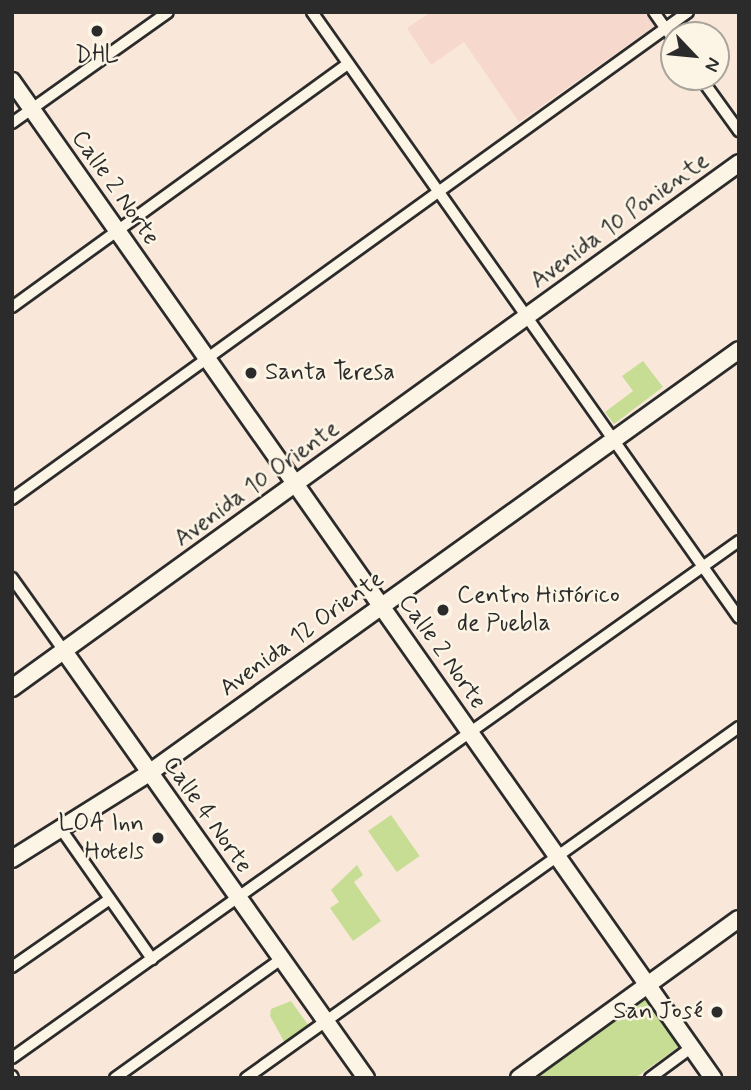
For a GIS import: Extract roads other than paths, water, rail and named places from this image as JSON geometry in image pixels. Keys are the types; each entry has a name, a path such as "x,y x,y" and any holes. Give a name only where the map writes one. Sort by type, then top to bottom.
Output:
{"street":[{"path":"12,123 167,12"},
{"path":"312,12 739,618"},
{"path":"12,499 439,189 660,33"},
{"path":"12,307 348,64"},
{"name":"Calle 2 Norte","path":"12,81 713,1078"},
{"path":"710,91 739,131"},
{"name":"Avenida 10 Poniente","path":"528,317 739,163"},
{"name":"Avenida 10 Oriente","path":"12,688 528,317"},
{"name":"Avenida 12 Oriente","path":"12,859 149,773 739,350"},
{"path":"12,1058 739,541"},
{"name":"Calle 4 Norte","path":"12,578 366,1078"},
{"path":"246,1078 739,727"},
{"path":"61,829 152,959"},
{"path":"12,967 110,899"},
{"path":"519,1078 739,919"},
{"path":"116,1078 281,959"},
{"path":"650,1078 692,1047"}],"place":[{"name":"DHL","path":"97,31"},
{"name":"Santa Teresa","path":"251,373"},
{"name":"Centro Histórico de Puebla","path":"443,610"},
{"name":"LOA Inn Hotels","path":"158,838"},
{"name":"San José","path":"717,1012"}]}
